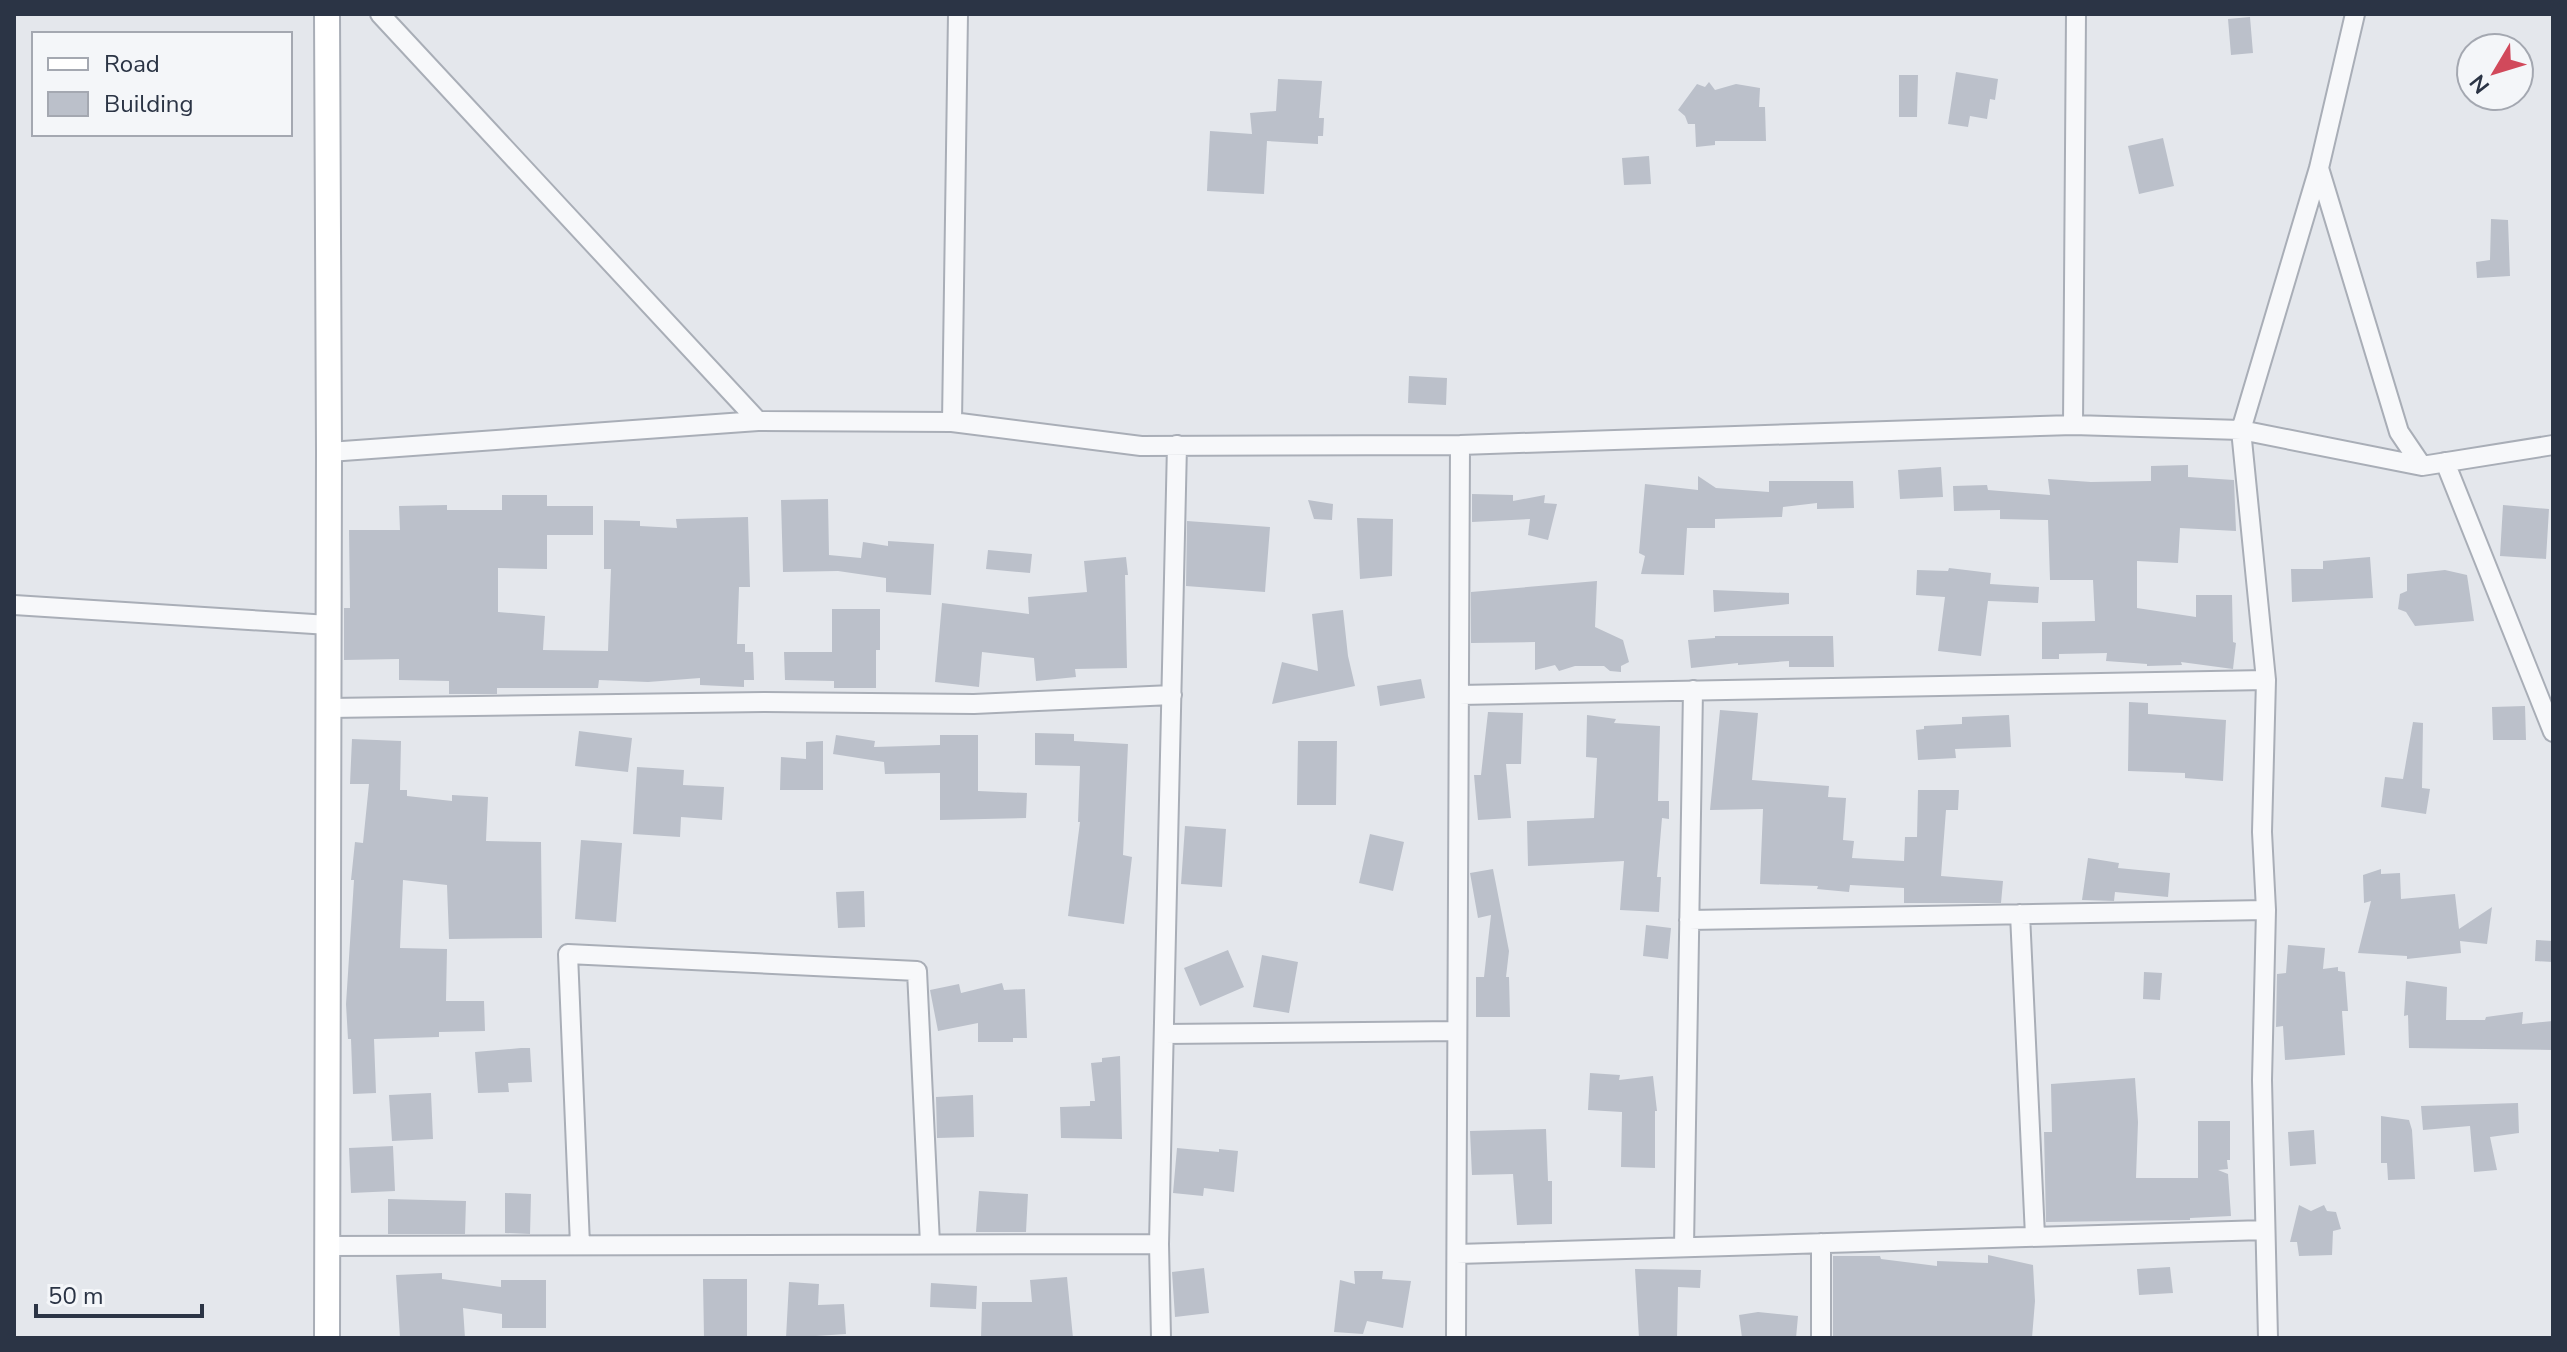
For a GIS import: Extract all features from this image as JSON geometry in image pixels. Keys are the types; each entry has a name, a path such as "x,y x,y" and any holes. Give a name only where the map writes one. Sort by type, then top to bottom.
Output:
{"street":[{"path":"327,14 327,1338"},
{"path":"380,14 758,421"},
{"path":"952,422 958,14"},
{"path":"2073,425 2076,14"},
{"path":"2268,1338 2262,1080 2266,910 2262,832 2266,680 2241,430 2319,168 2355,14"},
{"path":"2319,168 2399,432 2422,466"},
{"path":"329,452 758,421 952,422 1141,446 1460,445 2073,425 2241,430 2422,466 2553,445"},
{"path":"1161,1338 1159,1244 1177,445"},
{"path":"1456,1338 1460,445"},
{"path":"2445,462 2553,732"},
{"path":"14,605 329,625"},
{"path":"1459,695 2266,680"},
{"path":"1684,1247 1693,690"},
{"path":"329,708 765,702 974,704 1172,695"},
{"path":"1689,920 2266,910"},
{"path":"2020,914 2035,1236"},
{"path":"580,1245 568,954 917,971 930,1244"},
{"path":"1164,1034 1457,1031"},
{"path":"1457,1254 2265,1230"},
{"path":"1821,1243 1821,1338"},
{"path":"327,1246 1159,1244"}],"building":[{"path":"2250,17 2253,53 2231,55 2228,19"},
{"path":"1956,72 1998,79 1995,100 1990,99 1987,119 1970,116 1968,127 1948,124"},
{"path":"1899,75 1918,75 1917,117 1899,117"},
{"path":"1278,79 1322,81 1319,118 1324,118 1323,136 1318,136 1318,144 1267,141 1264,194 1207,191 1210,131 1252,134 1250,113 1276,111"},
{"path":"1709,82 1715,90 1736,84 1760,88 1759,107 1765,107 1766,141 1715,141 1715,145 1696,147 1695,124 1688,124 1678,110 1697,84 1705,87"},
{"path":"2163,138 2174,186 2139,194 2128,146"},
{"path":"1649,156 1651,184 1624,185 1622,158"},
{"path":"2491,219 2508,220 2510,276 2477,278 2476,262 2490,260"},
{"path":"1409,376 1447,378 1446,405 1408,403"},
{"path":"2188,465 2188,477 2234,480 2236,531 2180,528 2178,563 2137,561 2137,608 2196,617 2196,595 2232,595 2233,642 2236,643 2233,669 2181,662 2182,665 2147,666 2106,661 2107,653 2059,654 2059,659 2042,659 2042,622 2095,621 2093,580 2050,580 2048,520 2000,519 2000,510 1954,511 1953,486 1987,485 1988,490 2050,495 2048,479 2151,481 2151,466"},
{"path":"1941,467 1943,497 1900,499 1898,470"},
{"path":"1698,476 1716,488 1769,492 1769,481 1853,481 1854,508 1817,509 1817,503 1783,507 1782,517 1715,519 1715,528 1687,528 1684,575 1641,574 1645,556 1639,553 1645,484 1698,490"},
{"path":"1472,494 1513,495 1513,501 1545,495 1544,503 1557,504 1548,540 1528,535 1530,519 1472,522"},
{"path":"502,495 547,495 547,506 593,506 593,535 547,535 547,569 498,568 498,612 545,616 543,650 608,651 611,569 604,569 604,520 640,521 640,526 677,528 676,519 748,517 750,587 739,587 737,644 745,644 745,652 753,652 754,680 744,680 744,687 700,685 700,678 648,682 599,680 598,688 497,688 497,694 449,694 449,681 399,680 399,659 344,660 344,608 350,608 349,530 400,530 399,506 447,505 447,510 502,510"},
{"path":"828,499 829,555 861,558 863,542 888,546 888,541 934,544 931,595 886,592 886,578 838,571 783,572 781,500"},
{"path":"1308,500 1333,504 1332,520 1314,519"},
{"path":"2503,505 2549,509 2546,559 2500,556"},
{"path":"1357,518 1393,519 1392,576 1360,579"},
{"path":"1187,521 1270,527 1265,592 1186,586"},
{"path":"988,550 1032,554 1030,573 986,569"},
{"path":"1126,557 1127,668 1075,669 1076,677 1036,681 1034,658 982,652 979,687 935,682 942,603 1029,614 1028,597 1087,592 1084,561"},
{"path":"2370,557 2373,598 2292,602 2291,569 2323,569 2323,561"},
{"path":"1949,568 1991,573 1990,584 2039,587 2038,603 1988,601 1981,656 1938,651 1945,597 1916,595 1917,570 1948,571"},
{"path":"2445,570 2467,575 2474,621 2415,626 2406,612 2398,609 2400,594 2407,591 2407,574"},
{"path":"1597,581 1595,627 1623,640 1629,662 1621,666 1621,672 1610,671 1604,666 1575,666 1559,671 1555,665 1535,670 1535,642 1471,643 1471,592"},
{"path":"1713,590 1789,593 1789,604 1714,612"},
{"path":"832,609 880,609 876,688 834,688 834,681 785,680 784,652 832,652"},
{"path":"1343,610 1355,686 1272,704 1282,662 1318,671 1312,614"},
{"path":"1715,636 1833,636 1834,667 1789,667 1789,661 1691,668 1688,640"},
{"path":"1421,679 1425,698 1380,706 1377,686"},
{"path":"2129,702 2148,703 2148,714 2226,720 2223,781 2185,778 2185,773 2128,771"},
{"path":"2525,706 2526,740 2493,740 2492,707"},
{"path":"1720,710 1758,713 1752,780 1829,786 1828,797 1846,798 1843,840 1854,841 1852,858 1904,861 1905,837 1917,837 1918,790 1959,790 1958,810 1946,810 1941,876 2003,881 2001,903 1904,903 1904,888 1850,885 1849,892 1817,889 1818,886 1760,884 1763,809 1710,810"},
{"path":"1488,712 1523,713 1521,764 1506,764 1511,818 1478,820 1474,775 1481,775"},
{"path":"1587,715 1616,719 1614,723 1660,726 1658,801 1669,801 1669,819 1662,818 1657,877 1661,877 1659,912 1620,910 1624,861 1528,866 1527,821 1594,818 1597,758 1586,757"},
{"path":"2009,715 2011,747 1955,749 1956,758 1918,760 1916,730 1924,729 1924,726 1962,724 1962,717"},
{"path":"2413,722 2423,723 2422,788 2430,789 2426,814 2381,807 2385,777 2403,779"},
{"path":"579,731 632,738 628,772 575,766"},
{"path":"1035,733 1074,734 1074,741 1128,744 1123,855 1132,857 1124,924 1068,916 1080,822 1080,766 1035,765"},
{"path":"836,735 875,741 874,747 940,745 940,735 978,735 978,791 1027,793 1026,818 940,820 940,773 885,774 884,762 833,754"},
{"path":"352,739 401,741 400,790 407,790 407,796 452,801 452,795 488,797 486,841 541,842 542,938 449,939 447,885 403,880 400,948 447,949 446,1001 484,1001 485,1031 439,1032 439,1037 374,1039 376,1093 353,1094 346,1004 354,880 351,880 355,842 363,843 369,784 350,784"},
{"path":"823,741 823,790 780,790 781,757 806,759 806,742"},
{"path":"1298,741 1337,741 1336,805 1297,805"},
{"path":"637,767 684,770 683,785 724,787 722,820 681,817 680,837 633,834"},
{"path":"1185,826 1226,829 1222,887 1181,884"},
{"path":"1370,834 1404,842 1393,891 1359,883"},
{"path":"581,840 622,843 616,922 575,919"},
{"path":"2088,858 2119,863 2118,868 2170,873 2168,897 2115,892 2114,901 2082,900"},
{"path":"1493,869 1509,951 1506,977 1509,977 1510,1017 1476,1017 1476,977 1484,977 1491,915 1478,918 1470,873"},
{"path":"2381,869 2381,874 2400,873 2401,899 2455,894 2459,929 2492,907 2487,944 2460,941 2461,953 2407,959 2407,956 2358,953 2371,901 2364,903 2363,875"},
{"path":"864,891 865,927 838,928 836,892"},
{"path":"1646,925 1671,928 1668,959 1643,956"},
{"path":"2536,940 2553,941 2553,962 2535,961"},
{"path":"2288,945 2325,948 2323,969 2338,967 2338,971 2345,972 2348,1011 2342,1011 2345,1055 2285,1060 2283,1026 2276,1027 2277,974 2286,973"},
{"path":"1228,950 1244,987 1200,1006 1184,968"},
{"path":"1262,955 1298,962 1289,1013 1253,1007"},
{"path":"2144,972 2162,973 2160,1000 2143,999"},
{"path":"2406,981 2447,987 2446,1020 2485,1020 2486,1017 2523,1012 2522,1024 2553,1021 2553,1050 2409,1048 2408,1015 2404,1016"},
{"path":"1002,983 1004,990 1025,989 1027,1038 1013,1038 1013,1042 978,1042 978,1023 938,1031 930,990 959,984 961,993"},
{"path":"530,1048 532,1082 508,1083 509,1092 478,1093 475,1052"},
{"path":"1120,1056 1122,1139 1061,1138 1060,1107 1090,1106 1090,1101 1095,1101 1091,1063"},
{"path":"1590,1073 1620,1075 1619,1080 1653,1076 1657,1111 1655,1168 1621,1167 1622,1112 1588,1110"},
{"path":"2135,1078 2138,1122 2136,1178 2198,1178 2198,1121 2230,1121 2228,1169 2218,1170 2228,1174 2231,1216 2190,1220 2046,1222 2044,1132 2052,1132 2051,1084"},
{"path":"431,1093 433,1139 392,1141 389,1095"},
{"path":"973,1095 974,1137 937,1138 936,1097"},
{"path":"2518,1103 2519,1133 2490,1137 2497,1170 2474,1172 2470,1126 2423,1130 2421,1106"},
{"path":"2381,1116 2409,1120 2415,1179 2388,1180 2387,1163 2381,1163"},
{"path":"1546,1129 1548,1181 1552,1181 1552,1224 1517,1225 1513,1174 1472,1175 1470,1131"},
{"path":"2314,1130 2316,1164 2290,1166 2288,1132"},
{"path":"393,1146 395,1191 351,1193 349,1148"},
{"path":"1177,1148 1238,1151 1234,1192 1204,1188 1203,1196 1173,1193"},
{"path":"979,1191 1028,1194 1026,1232 976,1232"},
{"path":"505,1193 531,1194 530,1234 505,1233"},
{"path":"388,1199 466,1201 465,1234 388,1234"},
{"path":"2299,1205 2311,1211 2324,1205 2327,1211 2336,1212 2341,1229 2333,1231 2332,1255 2299,1256 2297,1242 2290,1242"},
{"path":"1988,1255 2033,1265 2035,1301 2032,1338 1833,1338 1833,1256 1880,1256 1881,1259 1937,1266 1937,1261 1988,1263"},
{"path":"2170,1267 2173,1293 2139,1295 2137,1269"},
{"path":"1204,1268 1209,1313 1175,1317 1172,1272"},
{"path":"1635,1269 1701,1270 1700,1288 1678,1287 1677,1338 1639,1338"},
{"path":"1354,1271 1383,1271 1382,1279 1411,1281 1403,1328 1367,1321 1363,1334 1334,1332 1340,1280 1355,1284"},
{"path":"442,1273 442,1279 501,1287 501,1280 546,1280 546,1328 502,1328 502,1314 463,1308 465,1338 400,1338 396,1275"},
{"path":"1067,1277 1073,1338 981,1338 982,1302 1032,1302 1030,1280"},
{"path":"703,1279 747,1279 747,1338 704,1338"},
{"path":"789,1282 819,1284 818,1305 844,1304 846,1334 786,1338"},
{"path":"931,1283 977,1286 976,1309 930,1307"},
{"path":"1758,1312 1798,1316 1796,1338 1742,1338 1739,1315"}]}
